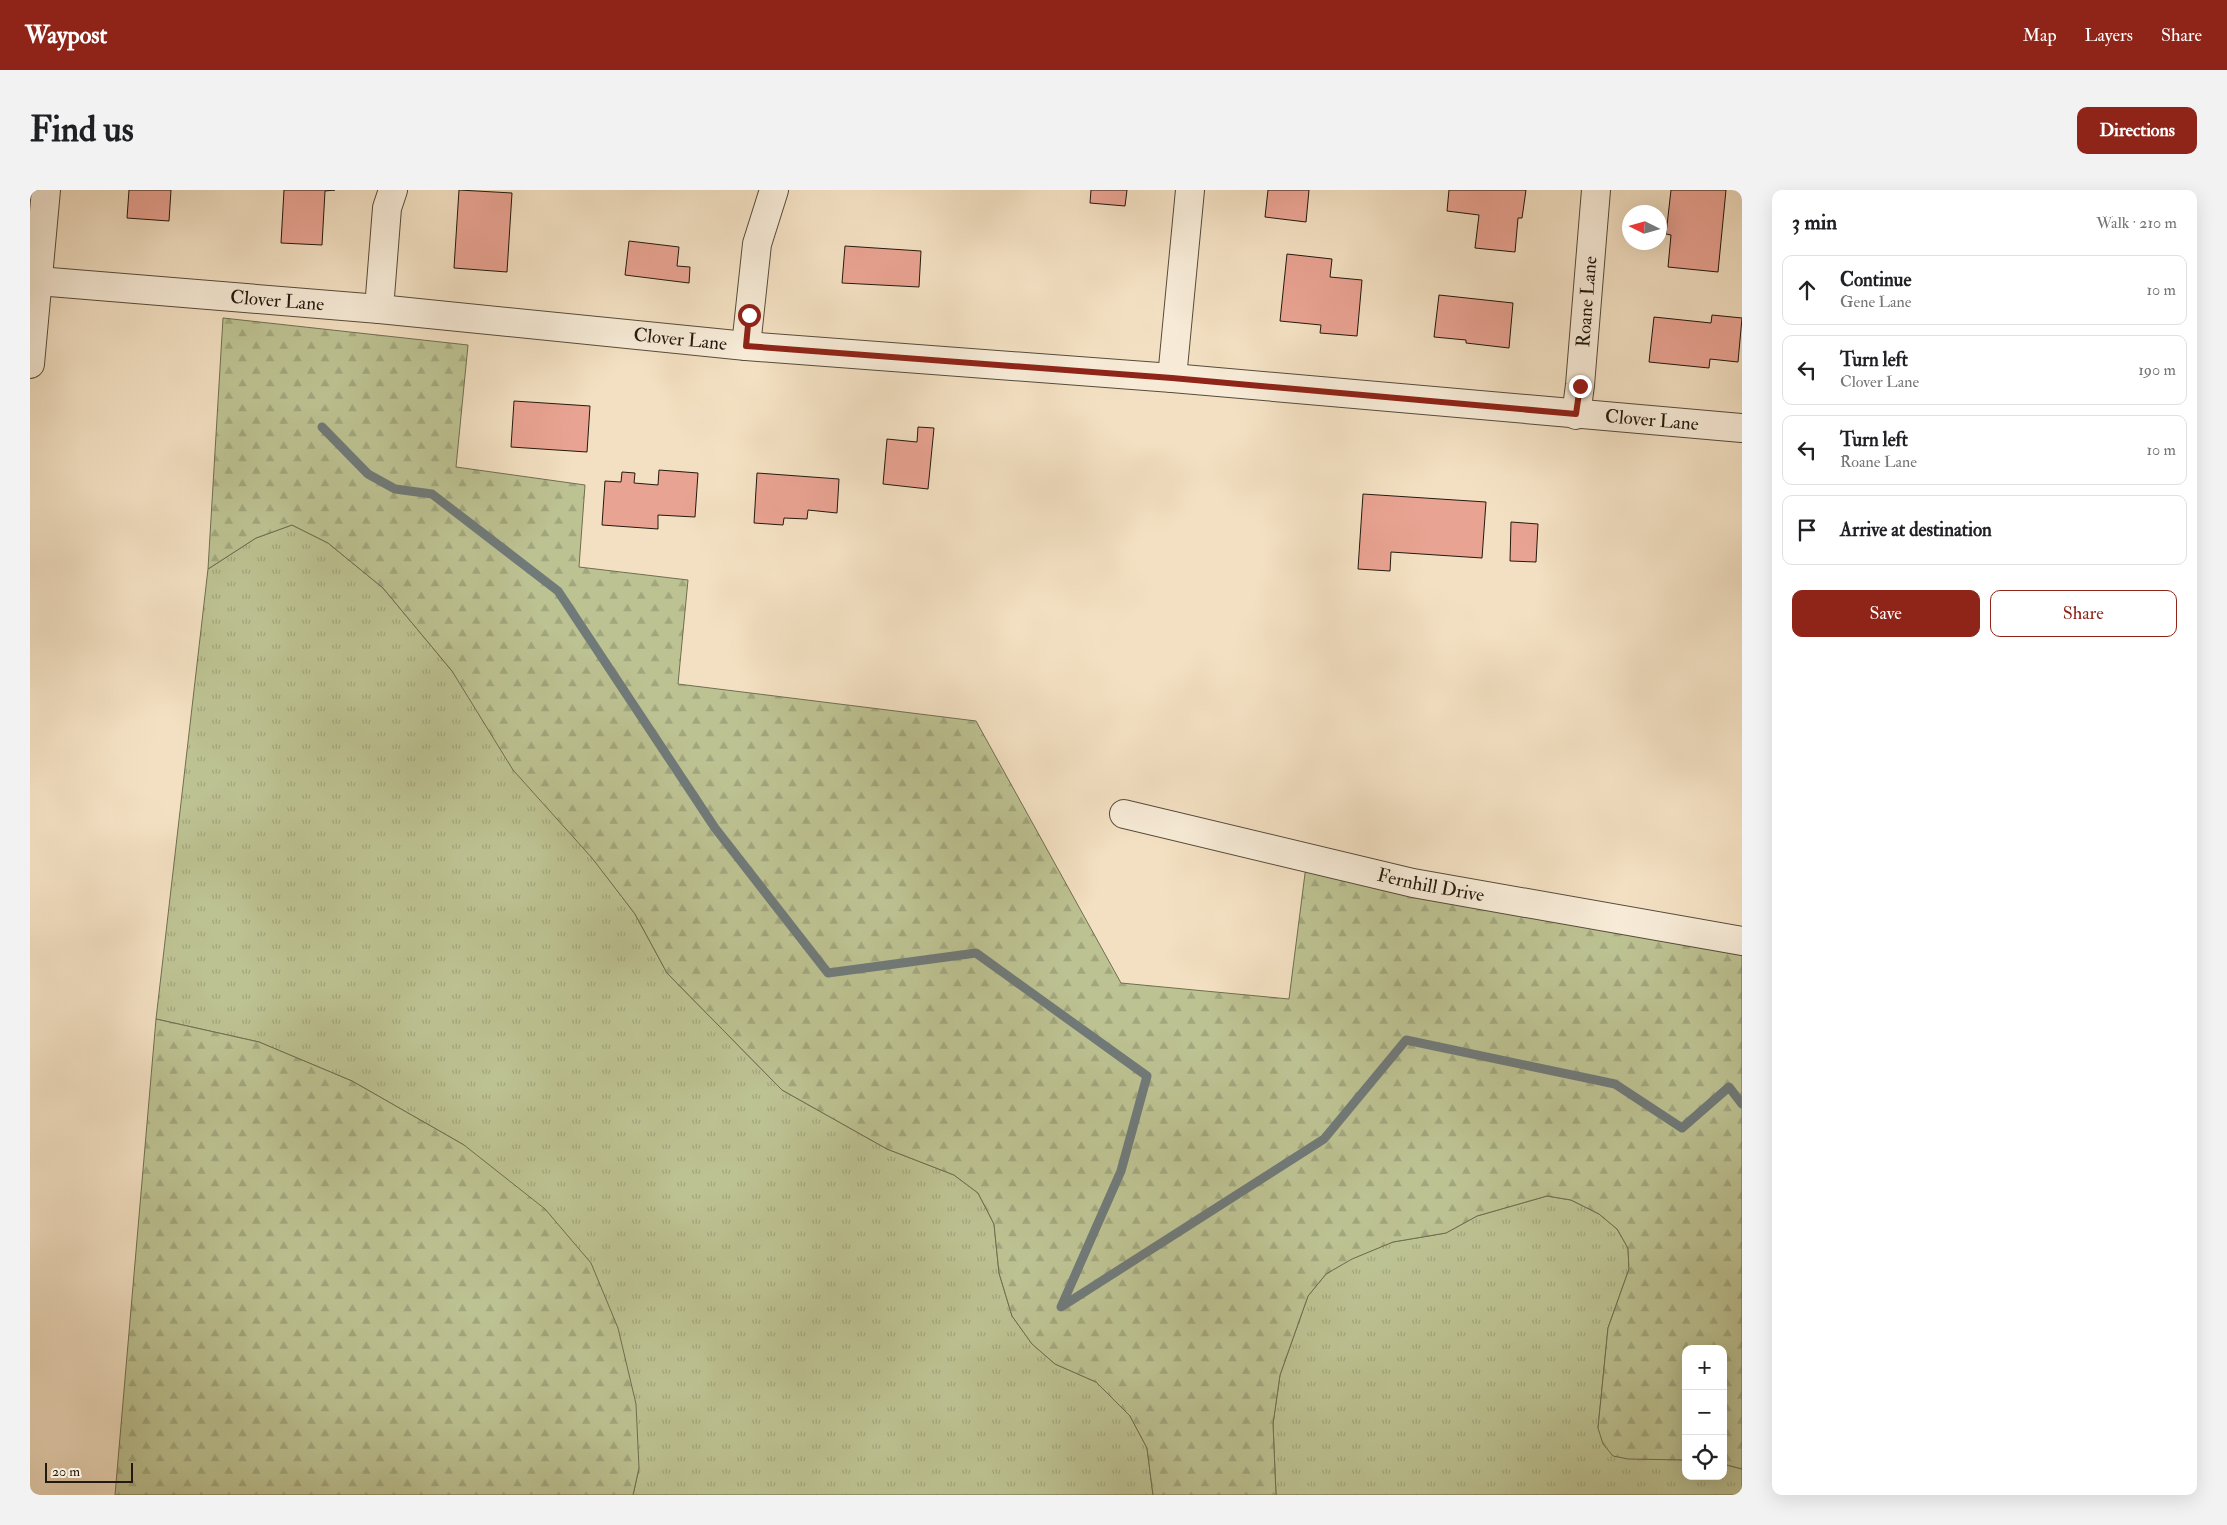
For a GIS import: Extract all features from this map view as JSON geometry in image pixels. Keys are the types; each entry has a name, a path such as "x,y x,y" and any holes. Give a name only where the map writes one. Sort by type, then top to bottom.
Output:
{"street":[{"path":"30,364 46,190"},
{"path":"379,309 388,208 393,190"},
{"path":"746,346 757,244 774,190"},
{"path":"1172,378 1190,190"},
{"name":"Roane Lane","path":"1576,414 1596,190"},
{"name":"Clover Lane","path":"38,281 379,309 746,346 1172,378 1742,428"},
{"name":"Fernhill Drive","path":"1124,814 1413,883 1742,941"}],"green space":[{"path":"223,318 468,345 456,467 585,485 579,567 688,580 678,684 976,721 1121,983 1289,999 1307,858 1742,941 1742,1469 1727,1465 1727,1345 1682,1345 1682,1460 1628,1459 1613,1456 1603,1444 1598,1428 1608,1328 1629,1269 1628,1248 1617,1229 1599,1214 1571,1200 1547,1196 1477,1216 1446,1233 1393,1242 1352,1259 1326,1274 1308,1296 1280,1375 1273,1424 1276,1495 1153,1495 1147,1448 1130,1416 1096,1382 1055,1364 1032,1344 1012,1316 999,1273 994,1224 978,1193 954,1175 887,1149 782,1090 667,973 635,914 592,858 513,770 452,671 383,588 328,543 292,525 256,538 208,569"},
{"path":"292,525 328,543 383,588 452,671 635,914 667,973 782,1090 887,1149 954,1175 978,1193 994,1224 999,1273 1012,1316 1032,1344 1055,1364 1096,1382 1130,1416 1147,1448 1153,1495 633,1495 639,1468 464,1145 352,1081 259,1042 156,1019 208,569 256,538"},
{"path":"156,1019 259,1042 352,1081 464,1145 545,1209 591,1263 618,1328 636,1404 639,1468 633,1495 115,1495"},
{"path":"1547,1196 1571,1200 1599,1214 1617,1229 1628,1248 1629,1269 1608,1328 1598,1428 1670,1459 1682,1460 1682,1480 1727,1480 1727,1465 1742,1469 1742,1495 1276,1495 1273,1424 1280,1375 1308,1296 1326,1274 1351,1259 1393,1242 1446,1233 1477,1216"}],"building":[{"path":"129,190 171,190 169,221 127,218"},
{"path":"284,190 335,190 325,191 322,245 281,243"},
{"path":"459,190 512,193 507,272 454,268"},
{"path":"1091,190 1127,190 1125,206 1090,203"},
{"path":"1268,190 1309,190 1306,222 1265,217"},
{"path":"1449,190 1526,190 1522,218 1518,218 1515,252 1475,248 1479,215 1447,211"},
{"path":"1671,190 1726,190 1718,272 1668,267 1671,235 1667,234"},
{"path":"629,241 679,247 677,266 690,267 689,283 625,275"},
{"path":"845,246 921,251 919,287 842,283"},
{"path":"1287,254 1332,259 1330,277 1362,280 1357,336 1320,333 1321,325 1280,321"},
{"path":"1439,295 1513,303 1509,348 1466,343 1466,340 1434,337"},
{"path":"1712,315 1742,318 1738,362 1710,359 1709,368 1649,362 1654,317 1711,323"},
{"path":"514,401 590,406 587,452 511,447"},
{"path":"918,427 934,428 928,489 883,484 887,439 917,442"},
{"path":"659,470 698,473 695,517 658,515 658,529 602,525 605,481 621,482 622,472 635,473 634,483 658,485"},
{"path":"757,473 839,479 837,513 808,510 807,519 784,518 783,525 754,523"},
{"path":"1363,494 1486,502 1482,558 1391,552 1390,571 1358,569"},
{"path":"1511,522 1538,524 1536,562 1510,561"}],"waterway":[{"path":"322,427 368,474 395,489 432,494 558,591 715,828 828,973 976,953 1147,1076 1121,1171 1061,1307 1324,1139 1406,1040 1615,1084 1682,1128 1729,1087 1742,1104"}],"route":[{"path":"749,315 746,346 1172,378 1576,414 1580,386"}]}
